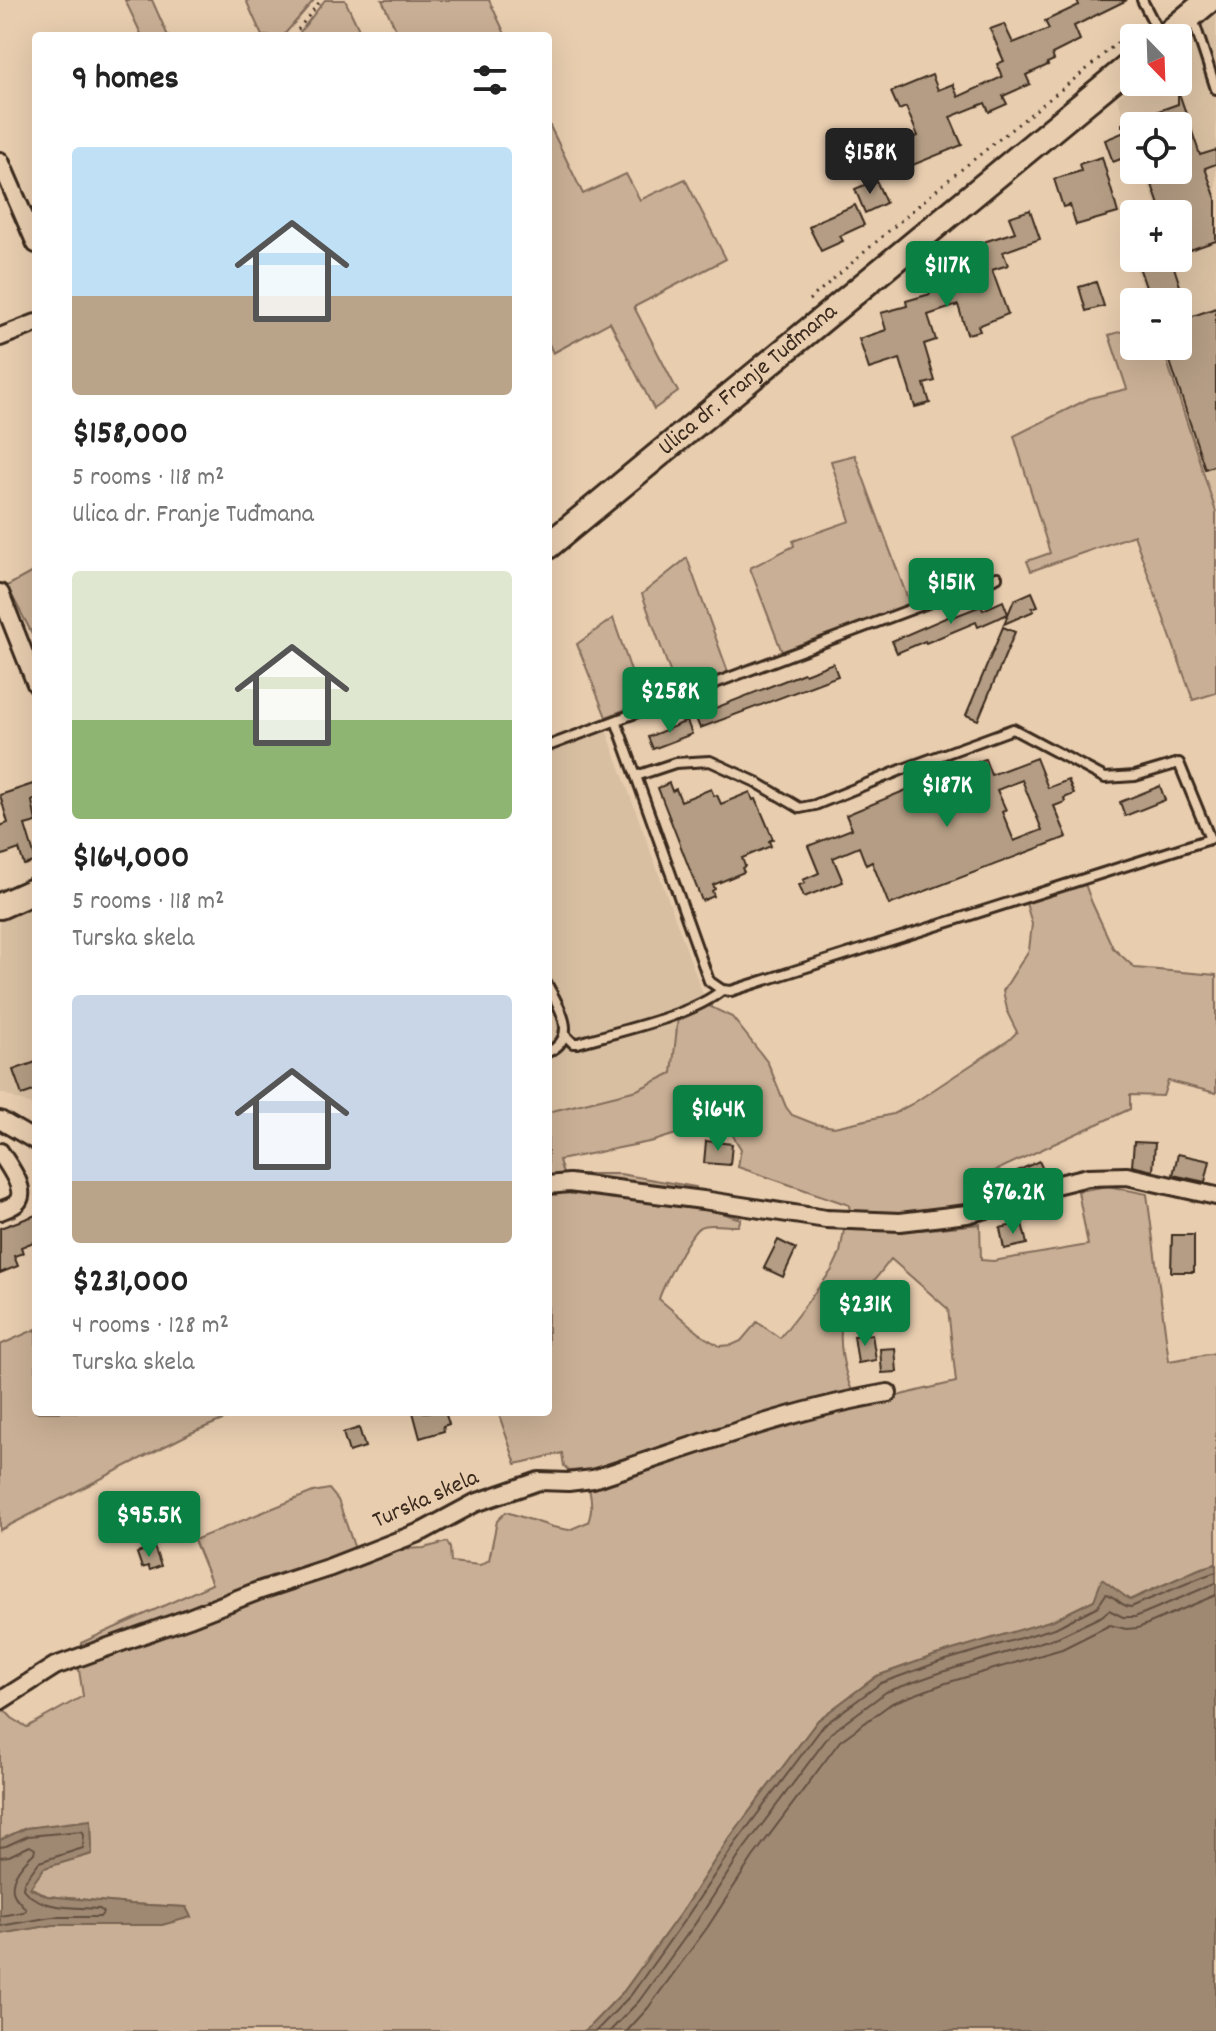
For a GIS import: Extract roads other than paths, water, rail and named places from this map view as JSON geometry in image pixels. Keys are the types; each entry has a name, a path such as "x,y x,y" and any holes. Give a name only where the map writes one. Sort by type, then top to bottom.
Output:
{"main road":[{"path":"1179,24 1200,7"},
{"name":"Ulica dr. Franje Tuđmana","path":"552,543 1120,63"},
{"path":"0,906 32,892"}],"street":[{"path":"0,161 32,235"},
{"path":"0,337 32,325"},
{"path":"0,593 32,674"},
{"path":"0,1120 32,1139"},
{"path":"0,1152 21,1193 19,1200 0,1211"},
{"path":"552,1185 569,1183 826,1219 900,1222 967,1214 1088,1177 1127,1176 1216,1196"},
{"name":"Turska skela","path":"0,1701 55,1666 328,1568 423,1531 475,1503 514,1489 539,1481 593,1479 768,1422 888,1393"}],"lane":[{"path":"1142,0 1155,24"},
{"path":"1200,7 1216,89"},
{"path":"552,745 997,577"},
{"path":"616,721 709,981 722,990 731,991 1210,839 1179,763 1135,776 1105,778 1013,729 815,805 800,808 756,782 710,761 675,763 636,776"},
{"path":"565,1035 573,1043 591,1039 671,1016 711,1000 722,990"},
{"path":"552,994 565,1021 565,1035 552,1050"}],"water":[{"path":"1216,1564 1216,2031 585,2031 624,1991 728,1840 818,1720 877,1676 1053,1620 1094,1600 1102,1579 1130,1600"},
{"path":"91,1820 92,1854 44,1868 30,1888 47,1896 186,1907 191,1917 162,1925 53,1925 0,1934 0,1840 26,1828"}]}
